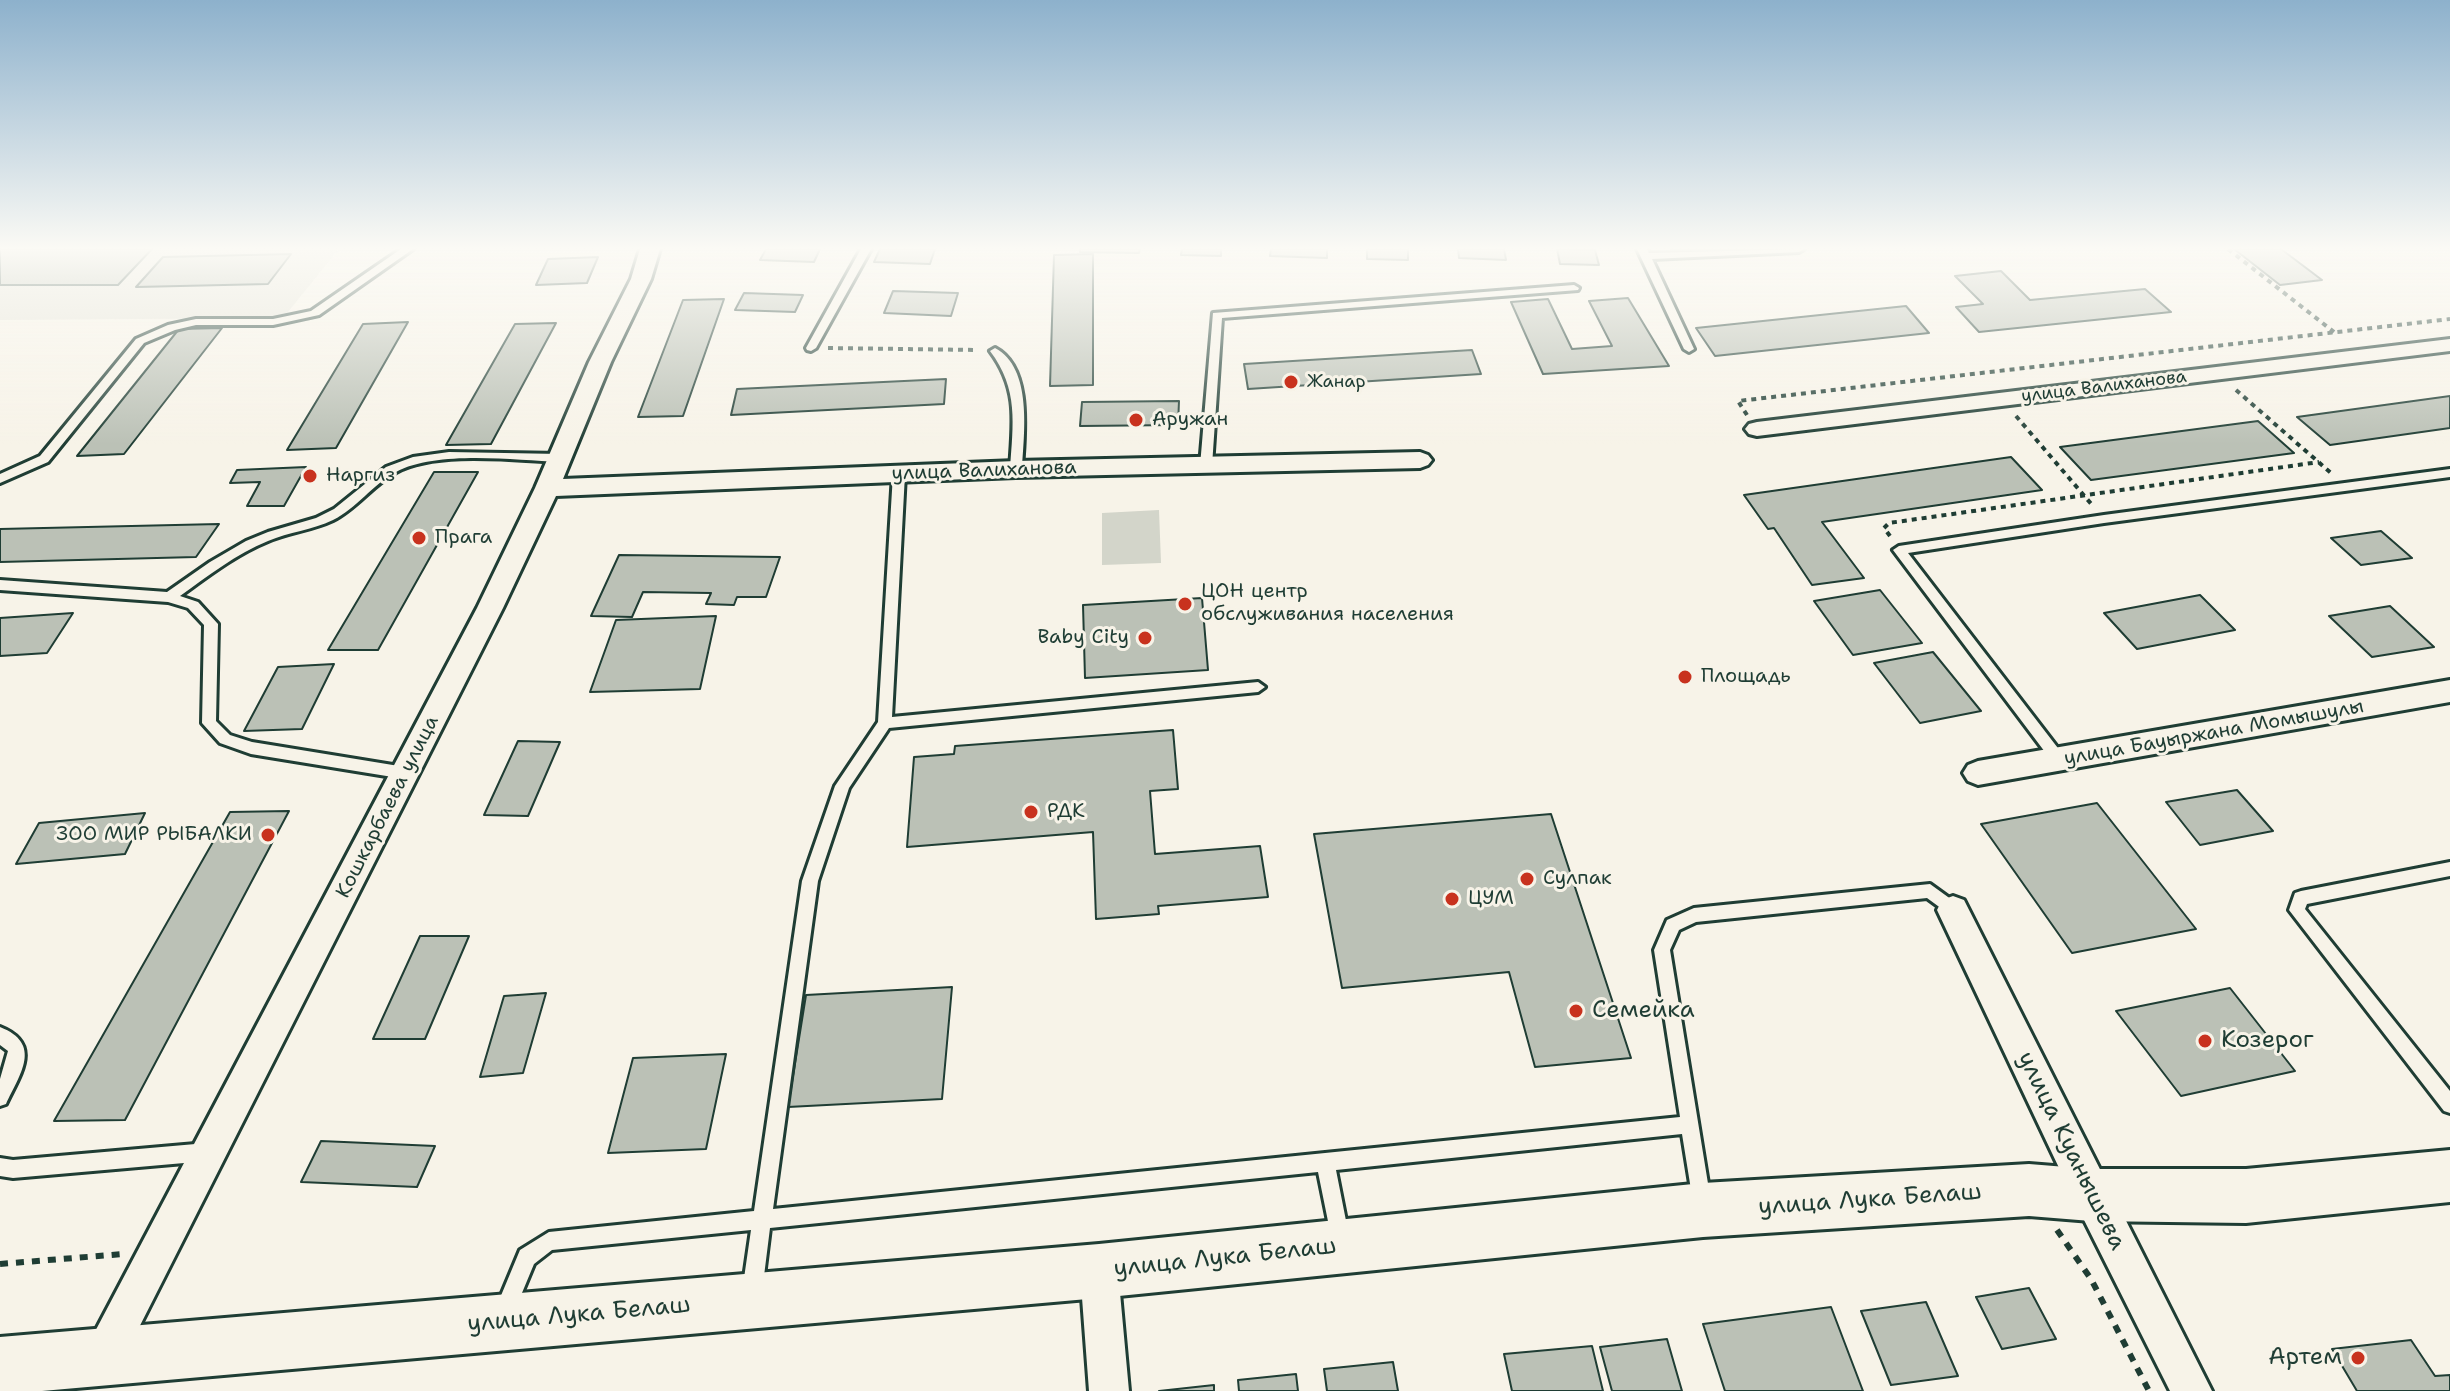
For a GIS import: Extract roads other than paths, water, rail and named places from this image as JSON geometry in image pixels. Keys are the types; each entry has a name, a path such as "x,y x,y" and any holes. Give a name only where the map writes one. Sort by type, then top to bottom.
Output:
{"main road":[{"name":"улица Лука Белаш","path":"0,1366 1099,1271 1703,1210 2029,1190 2091,1195 2246,1196 2450,1176"}],"street":[{"name":"Кошкарбаева улица","path":"104,1355 490,608 624,314"},
{"name":"улица Валиханова","path":"1757,429 2450,345"},
{"name":"улица Валиханова","path":"547,488 1016,469 1420,460"},
{"name":"улица Бауыржана Момышулы","path":"1978,773 2450,691"},
{"name":"улица Куанышева","path":"1953,910 2091,1195 2192,1391"},
{"path":"1099,1271 1109,1391"}],"lane":[{"path":"0,479 44,459 140,341 160,331 204,321 266,324 312,314"},
{"path":"811,348 830,314"},
{"path":"1206,466 1217,315 1231,314"},
{"path":"1673,314 1689,349"},
{"path":"995,351 1006,361 1020,406 1016,469"},
{"path":"169,597 232,552 266,536 307,525 338,512 380,474 411,461 444,457 560,458"},
{"path":"2059,760 1899,550 2450,473"},
{"path":"751,1300 810,881 842,786 885,723 899,474"},
{"path":"0,585 169,597 193,605 211,624 209,723 225,739 251,748 405,773"},
{"path":"885,723 1258,687"},
{"path":"2450,869 2301,898 2297,910 2450,1105"},
{"path":"1703,1210 1662,950 1673,925 1694,915 1930,891 1953,910"},
{"path":"0,1035 17,1048 13,1070 0,1098"},
{"path":"501,1322 527,1257 549,1241 1690,1125"},
{"path":"0,1167 13,1169 209,1152"},
{"path":"1325,1162 1342,1246"}],"place":[{"name":"Жанар","path":"1291,382"},
{"name":"Аружан","path":"1136,420"},
{"name":"Наргиз","path":"310,476"},
{"name":"Прага","path":"419,538"},
{"name":"ЦОН центр обслуживания населения","path":"1185,604"},
{"name":"Baby City","path":"1145,638"},
{"name":"Площадь","path":"1685,677"},
{"name":"РДК","path":"1031,812"},
{"name":"ЗОО МИР РЫБАЛКИ","path":"268,835"},
{"name":"Сулпак","path":"1527,879"},
{"name":"ЦУМ","path":"1452,899"},
{"name":"Семейка","path":"1576,1011"},
{"name":"Козерог","path":"2205,1041"},
{"name":"Артем","path":"2358,1358"}]}
